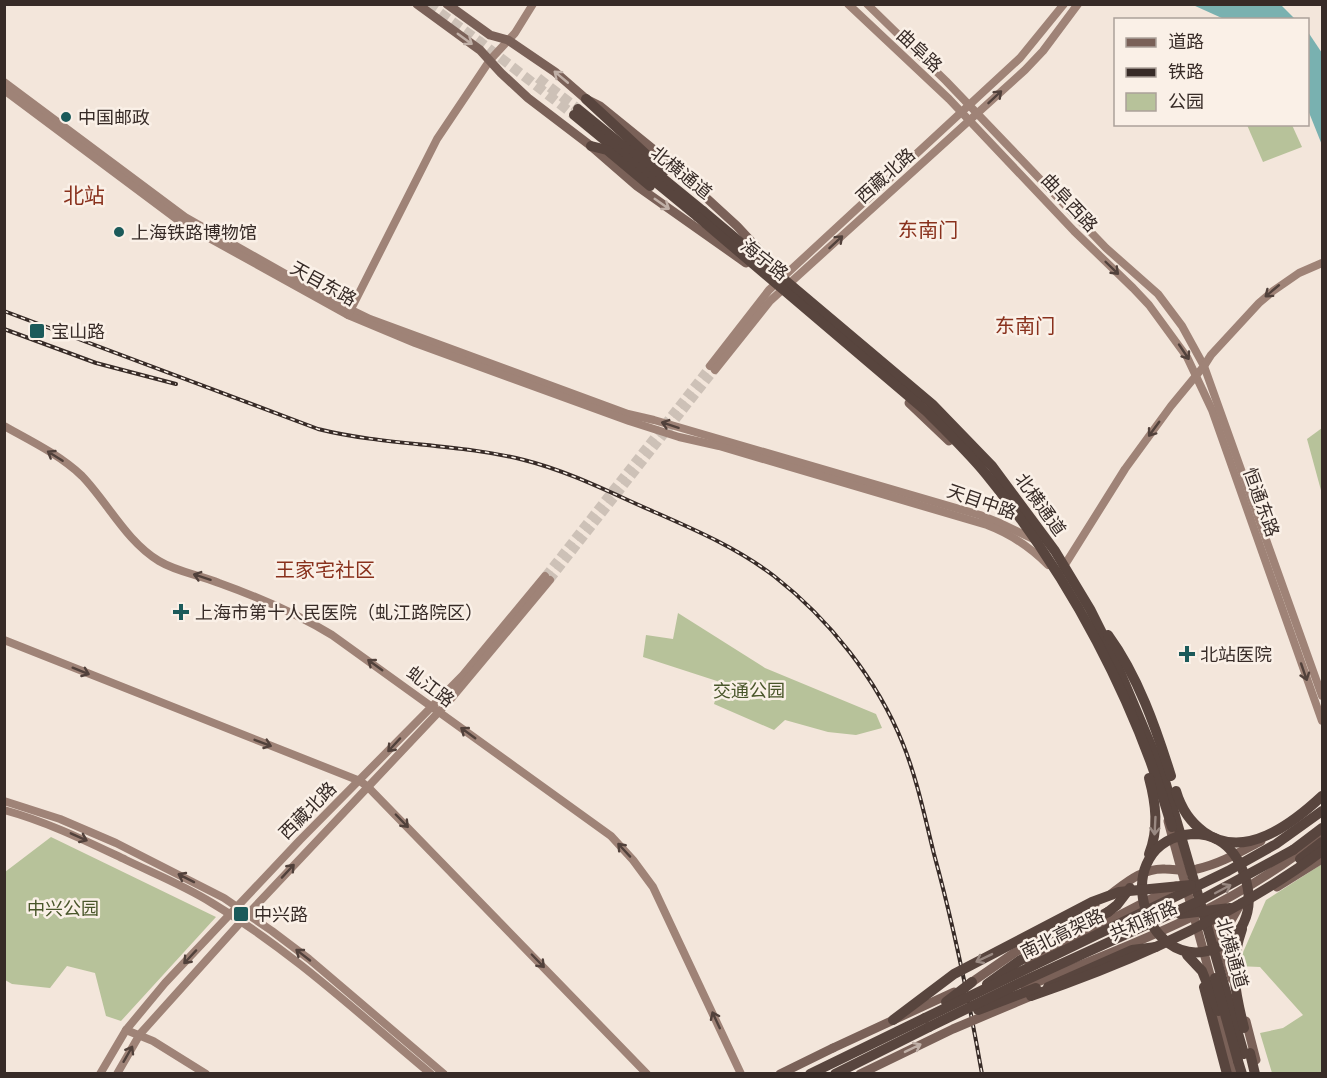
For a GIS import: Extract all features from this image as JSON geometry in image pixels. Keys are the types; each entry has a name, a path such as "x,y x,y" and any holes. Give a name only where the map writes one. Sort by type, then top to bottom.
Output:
{"highway":[{"path":"586,99 664,170 669,182"},
{"name":"北横通道","path":"700,214 676,199 576,112 669,182 700,214 894,383 958,444 984,472 1030,532 1086,611 1129,690 1163,774 1250,1074"},
{"path":"591,147 607,150 650,186 676,199"},
{"path":"1086,611 1089,633 1145,763 1152,788 1156,830 1142,878 1145,906 1160,936 1175,949 1187,955 1202,971 1221,1018 1235,1074"},
{"path":"1086,611 1117,646 1135,681 1160,742 1179,801 1188,817 1211,837 1229,848 1242,870 1248,902 1245,922 1235,952 1233,978 1257,1074"},
{"name":"北横通道","path":"1086,611 1167,811 1242,1074"},
{"path":"927,1022 975,987 1108,912 1124,897 1146,861 1159,846 1173,837 1192,834 1238,844 1254,840 1282,827 1323,796"},
{"name":"南北高架路","path":"975,987 1214,878 1276,844 1323,811"},
{"name":"南北高架路","path":"810,1074 1166,917 1276,860 1323,828"},
{"path":"927,1022 1064,978 1131,950 1152,946 1203,952 1214,949 1231,939 1245,922 1270,882 1323,842"},
{"path":"1031,996 1127,960 1239,905 1270,888 1323,851"},
{"path":"893,1020 954,974 1092,902 1119,892 1178,887 1214,878"},
{"path":"1166,917 1239,905"},
{"path":"1187,955 1200,972 1227,1074"},
{"path":"1031,996 1064,978"},
{"name":"南北高架路","path":"835,1074 927,1022"}],"main road":[{"name":"海宁路","path":"417,4 480,50 528,98 637,186 745,263 887,382 955,447 988,484 1058,575"},
{"name":"海宁路","path":"447,4 490,35 507,40 555,72 586,99 600,106 653,149 737,226 784,275 884,360 904,374 981,449 1067,564"},
{"path":"349,313 431,150 490,60 515,33 533,4"},
{"name":"曲阜路","path":"848,4 969,121"},
{"name":"曲阜路","path":"867,4 977,114"},
{"name":"西藏北路","path":"713,368 777,289 784,275 1020,58 1064,4"},
{"name":"西藏北路","path":"777,289 793,282 977,114 1043,51 1078,4"},
{"name":"天目东路","path":"4,82 179,213 349,313 628,414"},
{"name":"天目东路","path":"4,90 182,222 349,313 454,358 666,433"},
{"name":"曲阜西路","path":"977,114 1106,248 1158,294"},
{"name":"曲阜西路","path":"969,121 1074,231 1149,305"},
{"path":"1058,575 1125,469 1211,355 1258,303 1288,280 1323,262"},
{"name":"恒通东路","path":"1158,294 1182,326 1204,366 1323,696"},
{"name":"恒通东路","path":"1149,305 1187,357 1197,375 1323,721"},
{"name":"天目中路","path":"628,414 980,515 1028,536 1067,564 1096,616 1141,711 1160,759 1207,910 1220,940 1247,1025 1257,1074"},
{"name":"虬江路","path":"4,426 58,457 76,471 134,540 160,561 246,593 312,623 359,653 611,836 633,860 660,901 741,1074"},
{"name":"天目中路","path":"666,433 719,446 987,525 1013,536 1026,545 1058,575 1111,677 1161,794 1235,1074"},
{"name":"西藏北路","path":"117,1074 140,1034 248,914 368,787 548,578"},
{"path":"4,640 360,781 647,1074"},
{"name":"西藏北路","path":"100,1074 126,1030 165,983 360,781 435,709"},
{"name":"共和新路","path":"780,1074 893,1020 975,987 1014,953 1083,913 1145,872 1165,869 1182,874 1228,859 1267,838 1323,796"},
{"path":"4,801 50,816 116,843 237,906 309,960 444,1074"},
{"path":"4,810 47,823 80,837 191,891 230,914 324,983 431,1074"},
{"name":"共和新路","path":"1182,874 1174,889 1009,973 1008,982 1014,990 1020,989 1146,939 1240,892 1323,835"},
{"path":"1207,910 1239,905 1275,888 1323,859"},
{"path":"1220,940 1239,905"},
{"path":"860,1074 962,1025 1031,996"},
{"path":"126,1030 140,1034 206,1074"}],"green space":[{"path":"1247,126 1292,126 1302,147 1263,162"},
{"path":"1322,428 1322,494 1307,439"},
{"name":"交通公园","path":"678,613 765,668 876,714 882,728 856,735 828,732 785,720 774,730 714,704 720,682 643,657 646,635 673,639"},
{"name":"中兴公园","path":"51,837 216,917 121,1021 106,1016 95,973 67,966 50,988 12,984 5,980 5,872"},
{"path":"1322,864 1322,1073 1272,1073 1260,1033 1283,1028 1303,1015 1260,967 1237,966 1266,900"}],"water":[{"path":"1193,5 1281,5 1294,18 1222,18"},
{"path":"1309,34 1322,53 1322,145 1309,112"}],"tunnel":[{"path":"428,4 574,115"},
{"path":"538,78 578,109"},
{"path":"545,576 710,366"},
{"path":"550,580 715,370"}],"railway":[{"path":"4,311 318,429 369,439 499,454 556,470 714,539 745,556 774,576 814,611 849,652 880,696 903,744 917,785 948,909 982,1074"},
{"path":"4,329 96,363 176,384"}],"place":[{"name":"中国邮政","path":"66,117"},
{"name":"上海铁路博物馆","path":"119,232"},
{"name":"宝山路","path":"37,331"},
{"name":"上海市第十人民医院（虬江路院区）","path":"181,612"},
{"name":"北站医院","path":"1187,654"},
{"name":"中兴路","path":"241,914"}],"district":[{"name":"北站","path":"84,194"},
{"name":"东南门","path":"928,229"},
{"name":"东南门","path":"1025,325"},
{"name":"王家宅社区","path":"325,569"}]}
